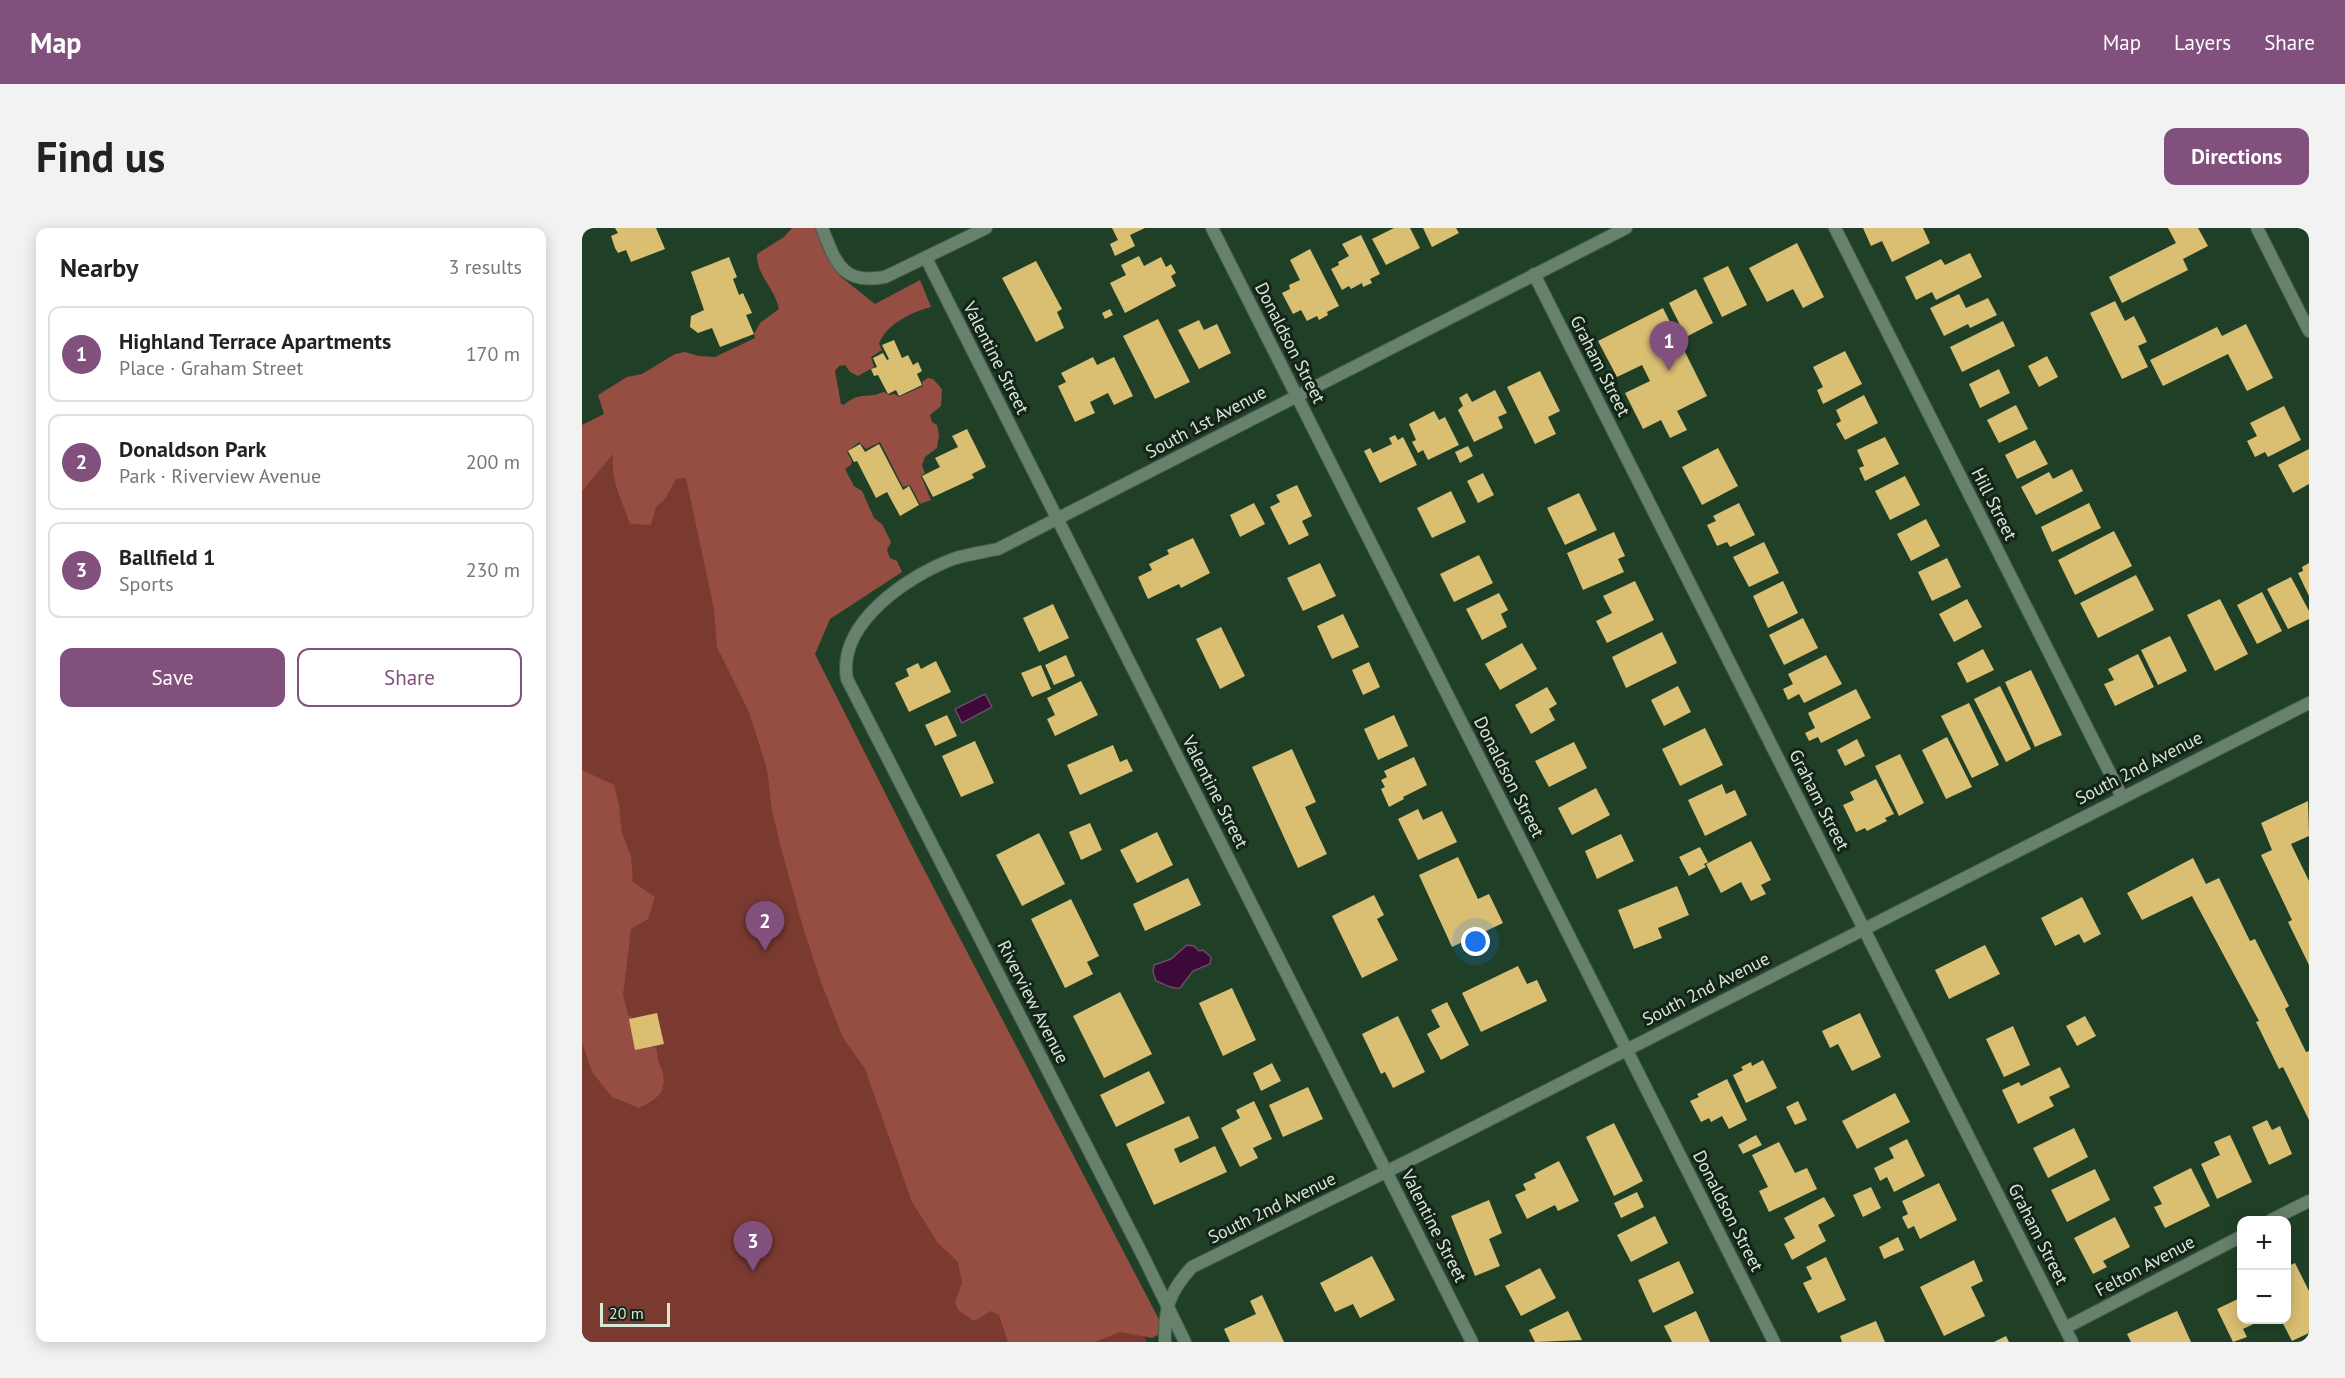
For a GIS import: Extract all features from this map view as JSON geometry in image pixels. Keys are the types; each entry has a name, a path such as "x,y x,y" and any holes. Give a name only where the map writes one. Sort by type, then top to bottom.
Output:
{"street":[{"path":"822,228 836,262 842,270 859,279 872,280 885,277 986,228"},
{"name":"Donaldson Street","path":"1212,228 1774,1342"},
{"name":"South 1st Avenue","path":"847,679 845,665 849,650 861,625 894,591 914,578 954,559 998,549 1058,520 1296,395 1626,228"},
{"name":"Hill Street","path":"1835,228 2122,797"},
{"path":"2257,228 2309,331"},
{"name":"Valentine Street","path":"926,258 1472,1342"},
{"name":"Graham Street","path":"1534,274 2072,1342"},
{"name":"Riverview Avenue","path":"847,679 1185,1342"},
{"name":"South 2nd Avenue","path":"1165,1342 1167,1305 1176,1284 1192,1267 1386,1172 2309,703"},
{"path":"2280,1216 2309,1201"},
{"name":"Felton Avenue","path":"2065,1328 2237,1238"}],"shaded area":[{"path":"792,228 817,228 841,277 875,304 920,280 931,307 908,316 887,330 879,344 882,350 871,357 874,367 858,376 850,372 845,365 839,366 835,371 841,404 883,392 899,397 923,386 922,382 928,378 933,379 942,389 941,406 930,415 932,422 937,425 939,435 937,448 925,457 922,465 925,473 921,476 931,500 920,504 910,485 903,487 880,442 866,449 859,442 847,452 852,461 851,465 845,469 854,486 862,491 874,518 882,524 891,542 887,550 890,558 897,561 902,572 830,619 815,654 916,854 1165,1331 1152,1338 1120,1332 1095,1342 1008,1342 999,1315 991,1311 974,1321 958,1310 955,1302 962,1283 958,1262 938,1243 912,1202 865,1069 843,1038 802,924 772,810 767,769 749,712 717,647 714,609 686,478 676,479 665,499 656,507 651,525 630,524 615,482 613,454 582,491 582,425 604,414 598,395 627,377 642,374 675,354 685,352 715,357 755,338 754,334 760,323 779,309 774,294 759,268 757,254 784,237"},
{"path":"801,319 749,561 1147,1342 582,1342 582,425"},
{"path":"985,694 992,707 962,723 955,709"},
{"path":"582,770 614,785 622,833 631,856 633,882 655,897 648,919 631,929 623,995 628,1015 638,1022 648,1046 656,1049 664,1080 661,1091 655,1099 639,1108 612,1097 592,1072 582,1042"},
{"path":"1187,945 1194,946 1199,951 1203,950 1211,957 1210,964 1193,971 1180,988 1156,981 1153,972 1154,965 1171,959"}],"building":[{"path":"615,228 656,228 665,249 631,262 626,250 618,253 615,248 611,236 618,233"},
{"path":"1112,228 1145,228 1130,235 1135,246 1115,256 1110,244 1118,240"},
{"path":"1394,228 1410,228 1420,248 1386,265 1372,239"},
{"path":"1423,228 1456,228 1459,233 1432,247"},
{"path":"1863,228 1923,228 1930,243 1892,262 1882,241 1871,246"},
{"path":"2168,228 2198,228 2208,246 2183,259 2188,270 2122,303 2109,277 2176,243"},
{"path":"1361,235 1380,274 1370,279 1372,283 1363,287 1362,283 1351,289 1349,286 1342,290 1331,269 1349,256 1342,244"},
{"path":"1797,243 1824,297 1803,308 1793,289 1767,302 1749,268"},
{"path":"1310,249 1339,306 1327,312 1328,315 1319,320 1317,316 1307,321 1301,310 1293,314 1282,293 1290,289 1289,285 1300,280 1290,260"},
{"path":"1970,253 1982,277 1936,300 1932,292 1916,300 1905,277 1941,259 1945,265"},
{"path":"1139,256 1144,266 1161,257 1166,267 1171,264 1176,273 1171,276 1176,286 1125,313 1110,283 1126,275 1121,265"},
{"path":"729,257 737,277 733,279 739,295 743,293 752,313 746,315 754,334 720,347 712,328 698,333 690,327 691,316 704,310 691,272"},
{"path":"1036,261 1062,309 1057,312 1064,328 1036,342 1002,278"},
{"path":"1728,266 1747,305 1722,317 1703,278"},
{"path":"1696,289 1713,323 1686,337 1669,303"},
{"path":"1959,294 1966,308 1988,298 1997,315 1970,328 1968,324 1944,336 1930,308"},
{"path":"2115,301 2125,321 2134,316 2147,342 2138,346 2148,367 2122,379 2090,313"},
{"path":"1663,308 1707,396 1677,411 1687,430 1670,438 1661,420 1643,429 1625,393 1650,381 1642,365 1617,377 1598,341"},
{"path":"1110,309 1113,315 1105,319 1102,313"},
{"path":"1158,319 1190,382 1155,399 1123,336"},
{"path":"1199,320 1204,330 1217,324 1231,353 1199,369 1178,330"},
{"path":"2003,321 2015,346 1962,372 1950,347"},
{"path":"2246,324 2273,378 2247,391 2228,354 2163,386 2150,360 2217,327 2222,336"},
{"path":"894,340 902,358 908,355 913,365 918,362 922,371 917,374 922,385 899,396 896,390 888,394 878,375 874,376 871,369 877,367 873,358 883,353 887,360 889,359 882,345"},
{"path":"1845,351 1862,384 1823,404 1817,390 1823,387 1813,367"},
{"path":"2047,356 2058,377 2039,387 2028,366"},
{"path":"1093,357 1097,365 1114,357 1133,396 1114,405 1108,393 1090,402 1095,413 1075,422 1058,386 1066,382 1061,373"},
{"path":"1999,369 2010,393 1980,408 1969,384"},
{"path":"1540,371 1560,411 1548,417 1556,434 1535,444 1507,387"},
{"path":"1495,390 1507,413 1498,417 1503,428 1474,442 1458,410 1463,406 1459,398 1467,393 1472,402"},
{"path":"1864,395 1878,423 1845,440 1836,424 1841,421 1836,410"},
{"path":"2016,405 2028,429 1999,443 1987,420"},
{"path":"2284,406 2301,440 2268,457 2265,452 2255,457 2247,441 2257,436 2250,423"},
{"path":"1434,411 1439,420 1445,417 1459,445 1428,460 1423,450 1418,453 1412,442 1416,440 1409,424"},
{"path":"967,429 986,467 972,474 974,478 933,497 922,476 940,467 935,458 958,447 952,436"},
{"path":"1395,435 1398,440 1403,437 1417,465 1380,483 1364,451 1370,448 1373,453 1392,444 1389,438"},
{"path":"1885,437 1899,464 1865,481 1859,468 1864,466 1857,450"},
{"path":"2035,440 2048,464 2017,479 2005,455"},
{"path":"860,444 865,452 879,444 903,490 909,486 919,505 900,516 887,492 876,498 857,461 854,462 848,451"},
{"path":"1468,446 1473,456 1460,463 1455,452"},
{"path":"1718,448 1738,486 1702,505 1682,467"},
{"path":"2309,449 2309,484 2293,493 2278,465"},
{"path":"2072,469 2083,491 2036,515 2021,487 2049,472 2053,479"},
{"path":"1483,473 1494,495 1478,503 1467,481"},
{"path":"1905,476 1920,505 1890,520 1875,491"},
{"path":"1297,485 1312,516 1302,521 1309,535 1289,545 1270,507 1280,502 1276,495"},
{"path":"1451,491 1466,522 1432,538 1417,508"},
{"path":"1579,493 1597,530 1565,545 1547,508"},
{"path":"1254,503 1265,524 1240,537 1230,515"},
{"path":"1739,503 1755,535 1730,547 1727,542 1717,546 1707,525 1716,521 1713,516"},
{"path":"2089,503 2101,528 2052,552 2041,527"},
{"path":"1926,519 1940,546 1911,561 1897,534"},
{"path":"2114,531 2132,566 2075,595 2058,560"},
{"path":"1614,532 1625,556 1618,559 1624,572 1583,590 1567,553"},
{"path":"1193,538 1210,573 1181,588 1179,584 1148,599 1138,577 1152,570 1149,564 1169,554 1167,550"},
{"path":"1764,542 1779,573 1749,587 1733,557"},
{"path":"1479,555 1493,583 1454,602 1440,574"},
{"path":"1947,558 1961,587 1932,601 1918,572"},
{"path":"1320,563 1336,596 1303,611 1287,578"},
{"path":"2309,563 2309,596 2298,573 2303,571 2302,567"},
{"path":"2136,575 2154,610 2098,638 2080,603"},
{"path":"2291,577 2309,611 2309,619 2288,629 2267,589"},
{"path":"1635,581 1654,620 1607,643 1596,621 1612,613 1603,596"},
{"path":"1783,581 1798,613 1768,628 1753,596"},
{"path":"2262,592 2282,631 2257,644 2237,605"},
{"path":"1499,593 1508,610 1501,614 1507,627 1482,640 1466,609"},
{"path":"1967,599 1982,627 1954,642 1939,614"},
{"path":"2220,599 2248,654 2215,671 2187,615"},
{"path":"1053,604 1069,638 1039,652 1023,618"},
{"path":"1343,614 1359,647 1332,659 1317,626"},
{"path":"1803,618 1818,648 1784,665 1769,635"},
{"path":"1221,627 1245,676 1220,689 1196,639"},
{"path":"1662,632 1677,663 1626,688 1612,657"},
{"path":"2170,636 2187,671 2158,685 2141,650"},
{"path":"1522,643 1537,669 1500,690 1485,664"},
{"path":"1983,649 1994,670 1967,683 1957,663"},
{"path":"2138,654 2154,687 2115,706 2104,684 2114,680 2108,669"},
{"path":"1066,655 1075,676 1054,685 1045,665"},
{"path":"1826,655 1842,684 1804,703 1799,694 1788,700 1783,689 1793,684 1788,674"},
{"path":"936,661 951,692 909,712 895,683 909,676 906,669 918,663 921,669"},
{"path":"1369,662 1380,687 1363,695 1352,670"},
{"path":"1041,665 1051,689 1032,697 1021,673"},
{"path":"2031,670 2062,735 2035,747 2005,682"},
{"path":"1081,681 1098,715 1055,736 1047,719 1055,715 1047,698"},
{"path":"1678,686 1691,712 1664,726 1651,700"},
{"path":"2000,686 2031,749 2006,762 1974,699"},
{"path":"1547,687 1557,704 1549,709 1555,720 1531,734 1515,705"},
{"path":"1856,689 1871,718 1821,743 1818,737 1809,741 1805,733 1815,728 1808,713"},
{"path":"1969,703 1999,765 1972,778 1941,716"},
{"path":"947,715 957,736 935,746 925,725"},
{"path":"1394,715 1408,746 1378,760 1364,729"},
{"path":"1705,728 1723,765 1680,786 1662,749"},
{"path":"1947,737 1972,787 1946,799 1922,750"},
{"path":"1857,739 1865,756 1845,766 1837,750"},
{"path":"975,741 994,783 961,797 942,756"},
{"path":"1574,742 1587,768 1549,787 1535,761"},
{"path":"1113,745 1120,762 1127,759 1133,771 1080,795 1067,765"},
{"path":"1292,749 1316,802 1305,807 1327,854 1298,868 1252,767"},
{"path":"1900,754 1924,803 1899,816 1875,766"},
{"path":"1414,757 1427,785 1389,807 1381,789 1385,787 1381,780 1387,777 1384,771"},
{"path":"1876,779 1894,814 1885,818 1887,821 1867,831 1865,828 1856,832 1843,805 1854,800 1850,792"},
{"path":"1722,784 1726,794 1735,790 1747,815 1705,836 1688,800"},
{"path":"1596,788 1610,815 1572,835 1558,808"},
{"path":"2308,801 2309,836 2291,844 2309,881 2309,965 2288,922 2292,920 2261,855 2272,850 2261,823"},
{"path":"1418,809 1423,820 1442,811 1457,842 1418,860 1398,819"},
{"path":"1090,823 1102,850 1081,860 1069,832"},
{"path":"1157,832 1173,865 1137,883 1120,850"},
{"path":"1039,833 1065,884 1022,906 996,855"},
{"path":"1621,834 1634,861 1597,879 1585,851"},
{"path":"1751,841 1771,880 1761,885 1766,894 1751,901 1741,882 1721,893 1706,864"},
{"path":"1700,847 1708,862 1704,864 1706,867 1689,876 1679,857"},
{"path":"1458,857 1478,899 1489,894 1503,923 1452,947 1419,875"},
{"path":"2193,858 2206,884 2219,878 2250,941 2255,939 2289,1006 2285,1009 2306,1052 2309,1051 2309,1120 2283,1067 2279,1069 2256,1022 2259,1021 2192,896 2142,920 2127,893"},
{"path":"1188,878 1201,905 1145,931 1133,904"},
{"path":"1677,886 1689,915 1658,928 1662,938 1634,949 1618,910"},
{"path":"1374,895 1384,915 1377,919 1398,960 1362,978 1332,916"},
{"path":"2082,897 2101,934 2084,943 2079,934 2055,946 2041,918"},
{"path":"1071,899 1099,956 1087,962 1093,974 1065,988 1031,919"},
{"path":"1985,945 2000,974 1949,999 1935,970"},
{"path":"1518,966 1527,984 1537,980 1547,1001 1481,1032 1462,993"},
{"path":"1232,988 1256,1040 1223,1056 1199,1003"},
{"path":"1120,992 1152,1054 1104,1078 1073,1016"},
{"path":"1447,1002 1469,1045 1441,1060 1427,1034 1440,1027 1431,1010"},
{"path":"657,1013 664,1044 635,1050 629,1019"},
{"path":"1860,1013 1881,1057 1852,1071 1838,1044 1830,1048 1822,1031"},
{"path":"1398,1016 1425,1072 1393,1088 1385,1072 1381,1074 1362,1034"},
{"path":"2085,1016 2096,1036 2077,1046 2066,1026"},
{"path":"2013,1026 2030,1065 2004,1077 1986,1039"},
{"path":"1763,1060 1777,1088 1746,1103 1733,1075 1743,1070 1741,1067 1751,1062 1752,1066"},
{"path":"1272,1063 1281,1081 1261,1091 1253,1073"},
{"path":"2060,1067 2070,1087 2049,1097 2054,1106 2018,1124 2002,1090 2019,1082 2021,1086"},
{"path":"1149,1071 1165,1103 1116,1127 1100,1095"},
{"path":"1727,1079 1747,1120 1729,1129 1722,1116 1711,1122 1709,1118 1701,1122 1690,1101 1699,1097 1697,1094"},
{"path":"1308,1087 1323,1119 1283,1137 1269,1105"},
{"path":"1895,1093 1910,1122 1857,1149 1842,1121"},
{"path":"1254,1101 1272,1139 1253,1148 1258,1158 1240,1167 1221,1128 1240,1118 1236,1110"},
{"path":"1798,1101 1807,1120 1795,1125 1786,1107"},
{"path":"1189,1116 1199,1138 1174,1149 1180,1163 1215,1146 1227,1172 1154,1205 1126,1144"},
{"path":"2267,1120 2272,1130 2280,1126 2292,1154 2269,1165 2252,1127"},
{"path":"1614,1123 1643,1181 1614,1196 1586,1137"},
{"path":"2074,1128 2088,1157 2048,1178 2033,1148"},
{"path":"1756,1135 1762,1145 1743,1154 1738,1145"},
{"path":"2230,1135 2252,1182 2217,1199 2201,1164 2220,1155 2214,1142"},
{"path":"1907,1139 1925,1176 1894,1192 1887,1177 1880,1181 1874,1168 1894,1158 1889,1148"},
{"path":"1779,1142 1795,1173 1807,1168 1817,1189 1769,1212 1759,1191 1768,1187 1752,1155"},
{"path":"1559,1161 1579,1201 1558,1211 1555,1205 1527,1219 1515,1195 1526,1190 1523,1184 1536,1178 1534,1174"},
{"path":"2191,1168 2210,1206 2165,1228 2154,1207 2162,1204 2153,1187"},
{"path":"2095,1169 2110,1200 2067,1222 2051,1190"},
{"path":"1939,1183 1957,1220 1920,1239 1914,1226 1908,1229 1902,1217 1908,1214 1902,1201"},
{"path":"1871,1187 1881,1208 1863,1217 1853,1195"},
{"path":"1637,1192 1644,1207 1621,1218 1614,1203"},
{"path":"1824,1197 1835,1216 1818,1225 1826,1241 1792,1260 1784,1244 1795,1238 1784,1218"},
{"path":"1489,1200 1502,1233 1489,1239 1500,1266 1475,1276 1451,1216"},
{"path":"1655,1216 1668,1243 1631,1262 1617,1235"},
{"path":"2115,1217 2130,1247 2103,1261 2107,1267 2093,1274 2074,1238"},
{"path":"1898,1237 1904,1250 1884,1259 1879,1247"},
{"path":"1372,1256 1395,1300 1360,1318 1353,1304 1335,1312 1320,1283"},
{"path":"1826,1257 1846,1300 1818,1313 1803,1283 1812,1279 1806,1267"},
{"path":"1974,1260 1983,1281 1971,1287 1985,1316 1944,1336 1920,1287"},
{"path":"1679,1261 1694,1293 1653,1313 1638,1280"},
{"path":"2295,1263 2309,1291 2309,1333 2292,1341 2283,1324 2291,1324 2291,1265"},
{"path":"1540,1268 1556,1298 1521,1316 1505,1286"},
{"path":"1262,1295 1284,1342 1230,1342 1224,1329 1256,1314 1250,1301"},
{"path":"2237,1299 2237,1324 2254,1324 2243,1329 2247,1337 2233,1342 2217,1309"},
{"path":"1568,1311 1582,1340 1535,1342 1529,1330"},
{"path":"1696,1311 1710,1342 1672,1342 1664,1326"},
{"path":"2177,1311 2191,1342 2131,1342 2127,1334"},
{"path":"1876,1321 1885,1342 1842,1342 1840,1336"},
{"path":"2006,1336 2009,1342 1994,1342"}],"place":[{"name":"Highland Terrace Apartments","path":"1669,371"},
{"name":"Donaldson Park","path":"765,951"},
{"name":"Ballfield 1","path":"753,1271"}]}
